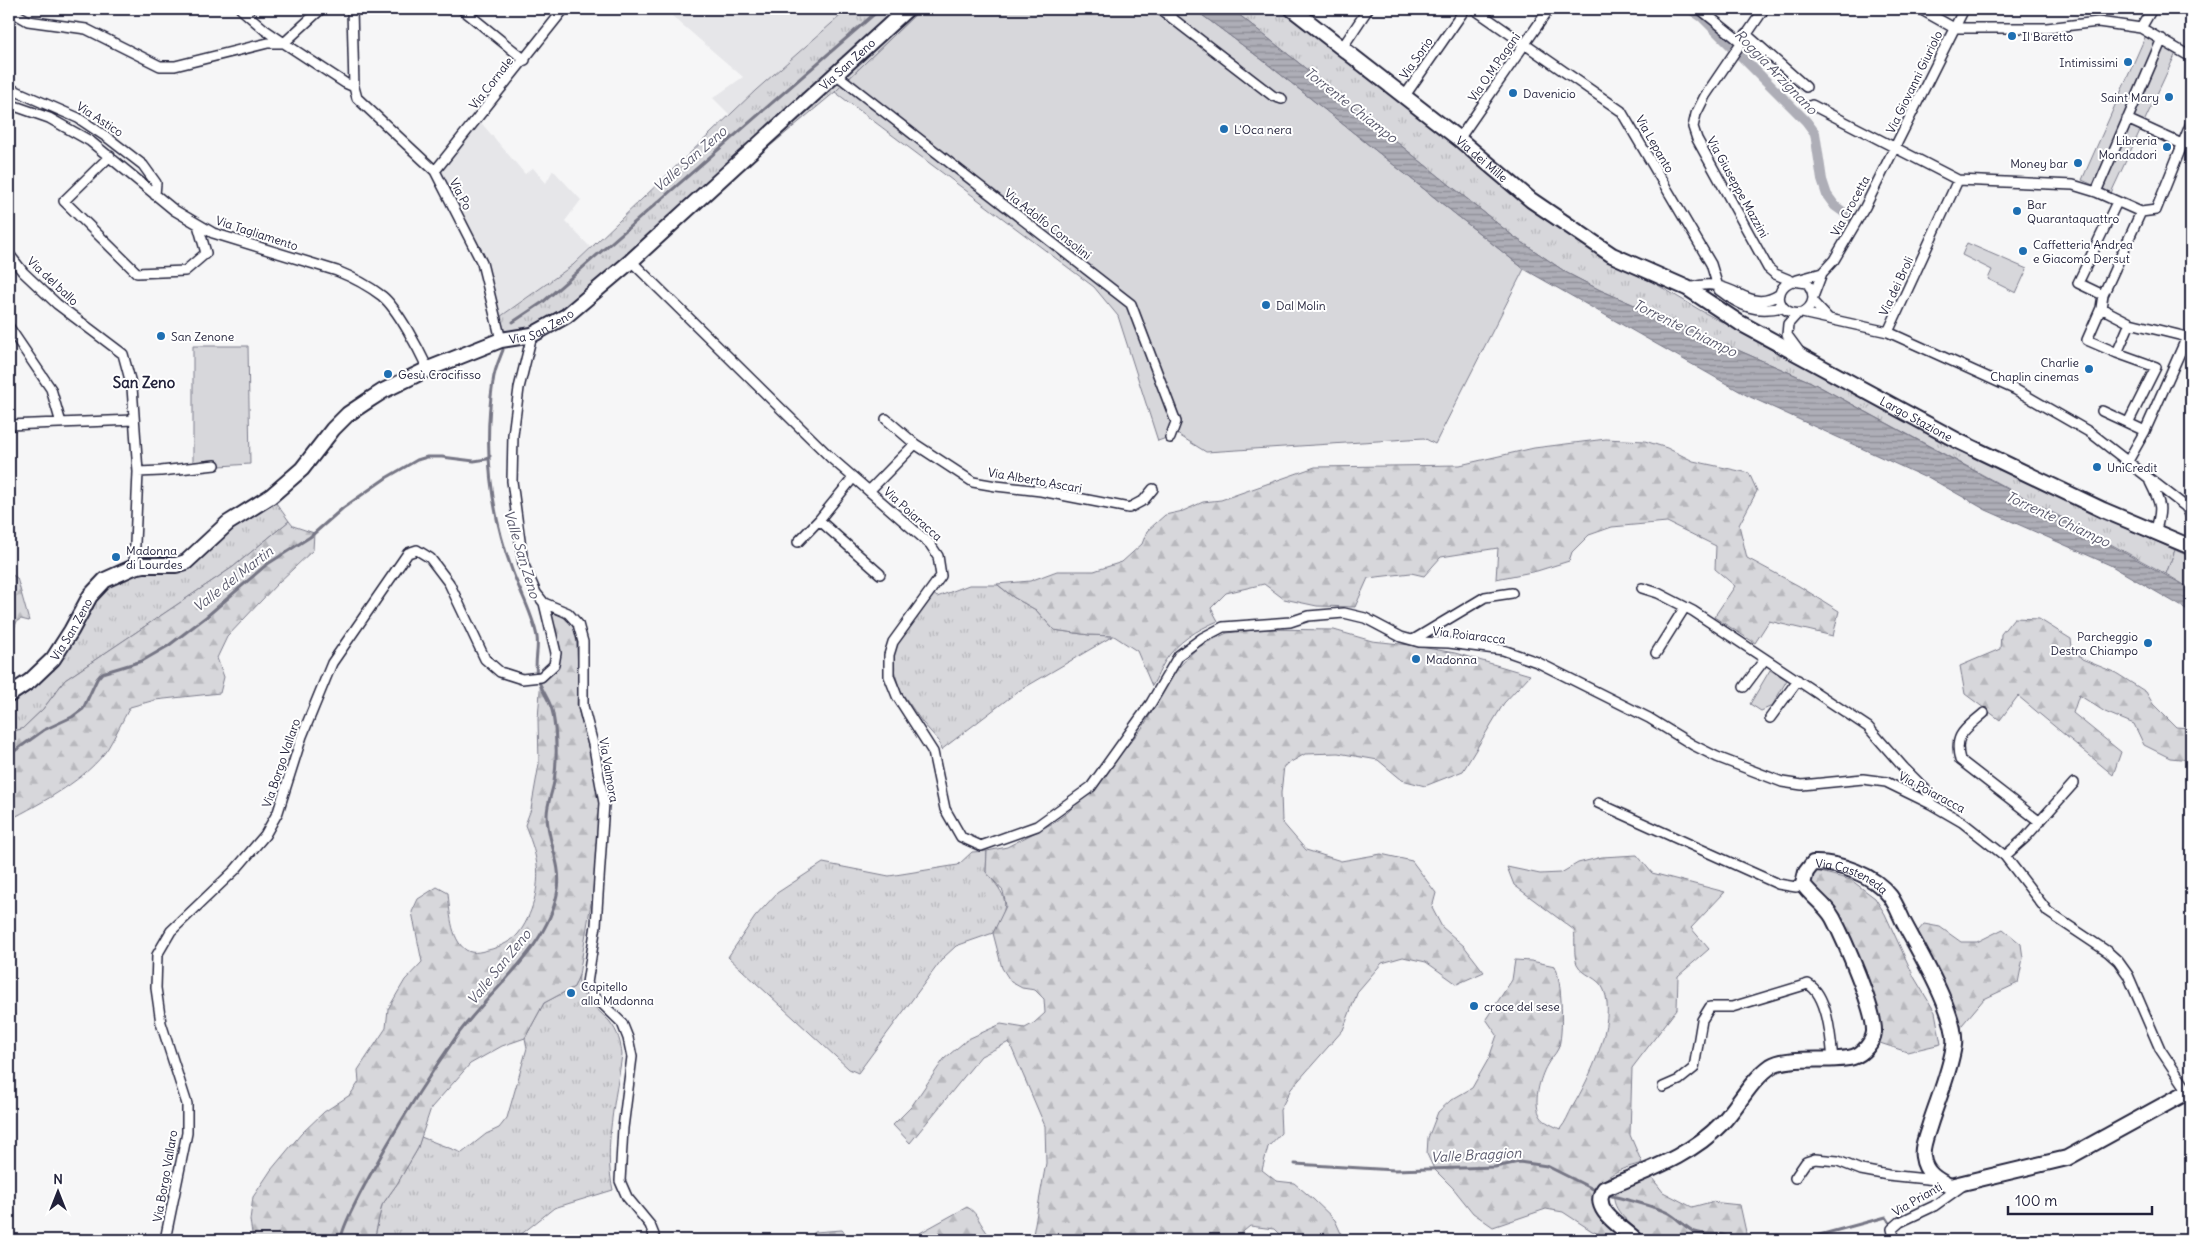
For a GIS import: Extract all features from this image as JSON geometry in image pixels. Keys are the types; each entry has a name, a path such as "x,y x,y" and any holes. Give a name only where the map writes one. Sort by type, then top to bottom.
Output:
{"street":[{"name":"Via Po","path":"241,9 284,44 354,87 357,98 435,171 482,263 502,340"},
{"path":"9,10 28,21 86,29 160,66 175,66 268,43 284,44 321,9"},
{"path":"352,9 354,87"},
{"path":"462,9 525,60"},
{"name":"Via Cornale","path":"435,171 564,9"},
{"name":"Via San Zeno","path":"9,695 30,681 60,650 96,587 114,575 134,567 176,565 186,562 228,523 271,496 302,469 333,429 348,414 383,391 428,369 502,340 532,335 566,316 631,261 837,75 907,9"},
{"path":"1160,9 1273,96 1282,99"},
{"name":"Via dei Mille","path":"1292,9 1459,139 1531,200 1612,255 1687,288"},
{"path":"1342,48 1368,9"},
{"name":"Via Sorio","path":"1404,97 1465,9"},
{"name":"Via Lepanto","path":"1474,9 1621,110 1712,267 1720,286"},
{"name":"Via O.M.Pagani","path":"1459,139 1549,9"},
{"path":"1700,9 1741,42"},
{"name":"Via Giuseppe Mazzini","path":"1764,9 1705,96 1696,114 1693,127 1697,139 1768,268 1775,274 1794,280"},
{"path":"1920,9 1954,28 2047,28 2098,22 2141,28 2191,57"},
{"name":"Via Giovanni Giuriolo","path":"1895,148 1964,9"},
{"path":"2141,28 2152,9"},
{"path":"1746,34 1806,87"},
{"path":"2096,192 2162,39"},
{"name":"Via Adolfo Consolini","path":"837,75 1131,304 1176,422 1170,438"},
{"name":"Via Astico","path":"9,88 78,118 108,138 143,165 156,183 155,195"},
{"name":"Via Tagliamento","path":"9,104 49,118 90,141 155,195 213,233 348,276 383,297 406,328 428,369"},
{"name":"Via Giovanni Giuriolo","path":"1812,105 1958,180"},
{"path":"2127,119 2184,145"},
{"path":"1958,180 2073,185 2096,192 2141,212 2156,210 2184,145 2191,123"},
{"name":"Via Crocetta","path":"1813,299 1822,273 1834,260 1895,148"},
{"path":"110,156 64,201 137,273 185,271 206,253 198,224"},
{"name":"Via dei Broli","path":"1888,332 1958,180"},
{"path":"2103,295 2078,283 2117,202"},
{"path":"2128,424 2156,367 2087,340 2101,308 2103,295 2141,212"},
{"name":"Via del ballo","path":"9,254 23,272 57,304 122,354 132,386 134,420"},
{"name":"Via Poiaracca","path":"631,261 853,478 930,544 938,556 941,576 893,642 889,655 889,676 897,696 932,752 944,809 961,837 981,846 1037,826 1091,787 1151,703 1179,655 1202,638 1223,627 1290,622 1308,616 1344,613 1366,618 1401,637 1503,650 1536,662 1648,718 1717,757 1782,782 1802,785 1863,780 1886,782 1931,804 1962,822 2005,856 2048,912 2108,952 2118,961 2128,975 2160,1049 2190,1091"},
{"path":"1704,284 1712,267"},
{"path":"1687,288 1704,284 1720,286 1754,301 1771,300 1780,294 1784,286 1794,280 1822,273"},
{"path":"1794,280 1810,287 1813,299 1829,320"},
{"path":"1720,286 1726,295 1751,309 1768,310 1782,307 1791,313 1888,332 2002,383 2048,407 2091,433 2148,479 2190,508"},
{"name":"Largo Stazione","path":"1687,288 1740,324 1958,441 2103,510 2191,547"},
{"path":"1780,294 1782,307"},
{"path":"1804,358 1787,335 1788,324 1810,307 1813,299"},
{"path":"2101,308 2130,323 2189,337 2146,432 2128,461"},
{"path":"2117,353 2130,323"},
{"path":"9,327 51,389 61,423"},
{"path":"532,335 515,414 512,481 522,563 536,593 544,603"},
{"path":"2102,411 2146,432"},
{"name":"Via Alberto Ascari","path":"886,418 915,444 973,482 1041,491 1129,508 1144,500 1153,489"},
{"path":"9,425 134,420 138,472 134,567"},
{"path":"869,491 915,444"},
{"path":"138,472 215,465"},
{"path":"798,542 819,520 853,478"},
{"path":"2148,479 2161,503 2161,516 2155,532"},
{"path":"819,520 880,574"},
{"name":"Largo Stazione","path":"2155,532 2168,542 2191,552"},
{"name":"Via Borgo Vallaro","path":"166,1240 187,1133 187,1104 161,1023 156,988 157,955 171,931 235,870 265,835 278,812 302,736 332,663 408,553 417,550 430,558 449,583 485,659 500,672 522,679 541,677 554,665 556,653 544,603"},
{"path":"1642,588 1658,593 1685,607 1868,727 1928,792 1931,804"},
{"name":"Via Poiaracca","path":"1413,640 1486,597 1512,593"},
{"name":"Via Valmora","path":"544,603 568,613 578,624 582,642 583,706 594,748 604,803 596,925 587,983 591,993 622,1023 628,1038 632,1057 623,1128 620,1181 627,1197 650,1225 654,1235 652,1240"},
{"path":"1656,654 1685,607"},
{"path":"1744,687 1765,659"},
{"path":"1770,718 1798,680"},
{"path":"1984,713 1959,735 1956,748 1960,760 2040,822"},
{"path":"2005,856 2040,822 2074,783"},
{"path":"1598,803 1778,884 1796,887 1803,884"},
{"name":"Via Casteneda","path":"1636,1240 1605,1214 1600,1201 1600,1194 1604,1189 1687,1152 1722,1124 1758,1077 1774,1065 1800,1060 1833,1060 1855,1056 1868,1046 1874,1033 1873,1020 1850,957 1832,916 1810,894 1803,884 1806,872 1813,863 1825,862 1851,870 1869,878 1890,896 1928,968 1952,1022 1954,1043 1926,1136 1922,1156 1928,1171 1937,1180"},
{"path":"1663,1087 1679,1080 1694,1068 1702,1020 1710,1007 1732,1007 1808,984 1814,987 1820,996 1831,1042 1833,1060"},
{"path":"1794,1178 1806,1162 1815,1159 1838,1161 1862,1170 1888,1175 1937,1180 1950,1186 1966,1183 2067,1158 2190,1091"},
{"name":"Via Prianti","path":"1895,1240 1892,1229 1900,1222 1934,1206 1966,1183"}],"shaded area":[{"path":"664,9 848,9 730,115 713,98 743,77"},
{"path":"478,119 525,174 533,168 546,183 553,170 581,200 565,221 590,247 573,265 497,319 482,263 435,171"}],"green space":[{"path":"848,9 921,9 835,92 566,316 501,340 497,319 573,265 756,90"},
{"path":"921,9 1194,9 1265,62 1524,269 1435,444 1424,438 1206,452 1177,434 1158,441 1118,316 1094,287 835,92"},
{"path":"1232,9 1292,9 1612,258 1705,313 1877,403 1944,442 2175,550 2166,574 1811,382 1600,290 1567,273 1513,236"},
{"path":"2146,35 2177,51 2111,193 2082,180"},
{"path":"1967,243 2027,269 2016,293 1988,279 1992,270 1962,255"},
{"path":"193,346 248,346 250,464 220,466 218,460 193,462"},
{"path":"1606,439 1645,441 1667,448 1693,461 1749,473 1757,491 1739,525 1747,558 1799,586 1839,611 1833,636 1769,621 1755,643 1714,617 1735,586 1715,569 1716,546 1667,522 1612,527 1589,535 1572,552 1569,561 1537,571 1496,579 1498,548 1441,557 1424,576 1411,573 1368,578 1355,607 1317,606 1284,599 1264,584 1226,593 1211,608 1218,621 1195,632 1182,642 1165,661 1152,686 1137,651 1114,636 1054,630 1036,610 1013,597 997,584 1030,581 1057,571 1094,571 1122,562 1142,544 1147,531 1165,515 1183,511 1203,502 1221,500 1315,467 1460,465 1534,448"},
{"path":"271,496 289,521 233,567 65,680 43,709 22,729 9,732 9,695 30,681 105,580 176,565"},
{"path":"289,521 293,526 314,533 313,550 277,584 227,637 217,658 224,677 220,693 155,700 130,707 108,748 89,770 63,789 9,820 9,732 22,729 43,709 65,680 233,567"},
{"path":"2175,550 2191,557 2191,589 2166,574"},
{"path":"9,573 17,578 29,621 21,619 17,621 10,633"},
{"path":"969,585 998,585 1013,597 1036,610 1054,630 1113,636 1017,692 941,750 939,741 922,722 900,690 893,667 893,642 931,592 937,597"},
{"path":"544,603 571,623 576,633 577,705 594,769 601,811 593,891 579,975 574,987 544,1003 525,1038 502,1046 470,1064 431,1108 417,1150 382,1205 374,1240 253,1240 250,1220 253,1197 271,1170 301,1134 324,1112 350,1095 359,1082 358,1070 386,1028 388,1009 405,980 422,962 412,912 418,899 437,887 448,893 450,916 454,932 461,945 466,950 472,952 492,949 510,941 518,934 527,919 534,901 538,873 535,855 525,825 531,809 539,764 538,719 541,677 554,665"},
{"path":"2014,618 2039,619 2071,639 2072,647 2082,659 2116,673 2146,692 2153,704 2176,727 2191,728 2191,760 2170,758 2144,745 2134,724 2105,712 2079,695 2073,713 2121,752 2113,775 2018,696 2000,720 1965,694 1960,666 2000,649 2001,634"},
{"path":"1263,629 1334,630 1372,641 1455,653 1530,675 1504,703 1463,771 1425,786 1402,780 1378,760 1338,753 1305,754 1284,766 1281,793 1282,822 1306,850 1341,861 1381,854 1412,861 1436,893 1432,908 1442,927 1464,946 1484,972 1457,984 1426,962 1403,957 1382,963 1358,991 1343,1030 1291,1089 1280,1110 1281,1133 1268,1147 1262,1170 1276,1181 1294,1183 1313,1199 1335,1220 1344,1240 1285,1240 1274,1229 1250,1226 1233,1240 1032,1240 1046,1163 1045,1126 1009,1042 981,1056 910,1143 893,1125 911,1107 944,1059 968,1039 1001,1024 1025,1028 1045,1013 1044,999 1035,990 1022,988 1011,982 1002,968 993,933 1006,906 1003,891 986,872 987,851 1007,847 1053,823 1068,812 1089,791 1143,727 1177,669 1199,646 1227,633"},
{"path":"1770,670 1787,680 1772,706 1761,711 1750,704"},
{"path":"987,851 986,872 999,888 1004,901 1003,914 999,923 993,933 956,946 943,958 858,1073 849,1069 728,957 755,917 777,893 823,863 889,876 958,865 972,852"},
{"path":"1637,855 1652,873 1725,892 1691,928 1709,949 1678,976 1677,1009 1632,1068 1630,1135 1642,1163 1612,1174 1597,1189 1603,1219 1624,1240 1613,1240 1592,1231 1563,1212 1546,1209 1493,1227 1473,1213 1453,1188 1434,1169 1427,1154 1428,1138 1438,1112 1451,1100 1472,1088 1489,1058 1497,1035 1486,1019 1512,980 1515,960 1555,966 1557,973 1561,1008 1560,1042 1558,1049 1542,1076 1537,1098 1538,1112 1542,1119 1549,1124 1560,1129 1565,1121 1593,1066 1604,1034 1607,1018 1607,1003 1602,986 1577,964 1574,930 1514,885 1507,867 1540,874 1561,873 1578,863 1602,857"},
{"path":"1817,871 1851,880 1875,898 1885,914 1914,977 1935,1012 1941,1044 1907,1052 1874,1041 1875,1025 1807,875 1809,872"},
{"path":"1924,924 1940,927 1961,942 1977,942 2003,929 2021,944 2023,958 2018,983 1984,999 1962,1025 1958,1042 1914,936"},
{"path":"579,975 579,983 584,996 613,1026 619,1038 622,1051 610,1140 610,1174 613,1190 554,1208 514,1240 374,1240 382,1205 417,1150 421,1137 462,1153 486,1134 499,1128 507,1118 527,1048 525,1038 544,1003 574,987"},
{"path":"1652,1178 1663,1192 1692,1207 1711,1202 1740,1205 1746,1232 1744,1240 1646,1240 1621,1214 1614,1202 1614,1196 1623,1187"},
{"path":"967,1207 975,1213 987,1232 996,1240 907,1240"},
{"path":"842,1230 851,1240 806,1240 815,1232"}],"water":[{"name":"Torrente Chiampo","path":"1194,9 1232,9 1513,236 1567,273 1600,290 1811,382 2191,589 2191,612 2110,565 1986,510 1926,476 1924,477 1748,396 1524,269 1265,62"}],"waterway":[{"name":"Valle San Zeno","path":"513,322 543,302 880,9"},
{"name":"Roggia Arzignano","path":"1690,9 1702,17 1806,121 1815,133 1822,180 1827,195 1835,206 1849,216"},
{"name":"Valle San Zeno","path":"503,350 494,374 490,406 490,478 504,548 535,628 537,637 537,675"},
{"name":"Valle del Martin","path":"9,755 44,730 72,717 83,709 97,679 102,673 142,661 168,646 206,617 266,565 310,537 343,508 386,478 417,460 427,457 474,461 487,459 490,456"},
{"name":"Valle San Zeno","path":"341,1240 346,1222 359,1196 418,1093 470,1019 531,950 543,931 552,911 559,879 549,834 547,815 555,774 556,739 552,709 538,679"},
{"name":"Valle Braggion","path":"1295,1164 1394,1170 1495,1167 1519,1162 1547,1166 1599,1192"},
{"name":"Valle Braggion","path":"1605,1194 1659,1209 1670,1214 1695,1232 1720,1234 1732,1240"},
{"name":"Valle Braggion","path":"1801,1240 1886,1217 1892,1226"}],"place":[{"name":"Il Baretto","path":"2012,36"},
{"name":"Intimissimi","path":"2128,62"},
{"name":"Davenicio","path":"1513,93"},
{"name":"Saint Mary","path":"2169,97"},
{"name":"L'Oca nera","path":"1224,129"},
{"name":"Libreria Mondadori","path":"2167,147"},
{"name":"Money bar","path":"2078,163"},
{"name":"Bar Quarantaquattro","path":"2017,211"},
{"name":"Caffetteria Andrea e Giacomo Dersut","path":"2023,251"},
{"name":"Dal Molin","path":"1266,305"},
{"name":"San Zenone","path":"161,336"},
{"name":"Charlie Chaplin cinemas","path":"2089,369"},
{"name":"Gesù Crocifisso","path":"388,374"},
{"name":"UniCredit","path":"2097,467"},
{"name":"Madonna di Lourdes","path":"116,557"},
{"name":"Parcheggio Destra Chiampo","path":"2148,643"},
{"name":"Madonna","path":"1416,659"},
{"name":"Capitello alla Madonna","path":"571,993"},
{"name":"croce del sese","path":"1474,1006"}],"district":[{"name":"San Zeno","path":"144,382"}]}
